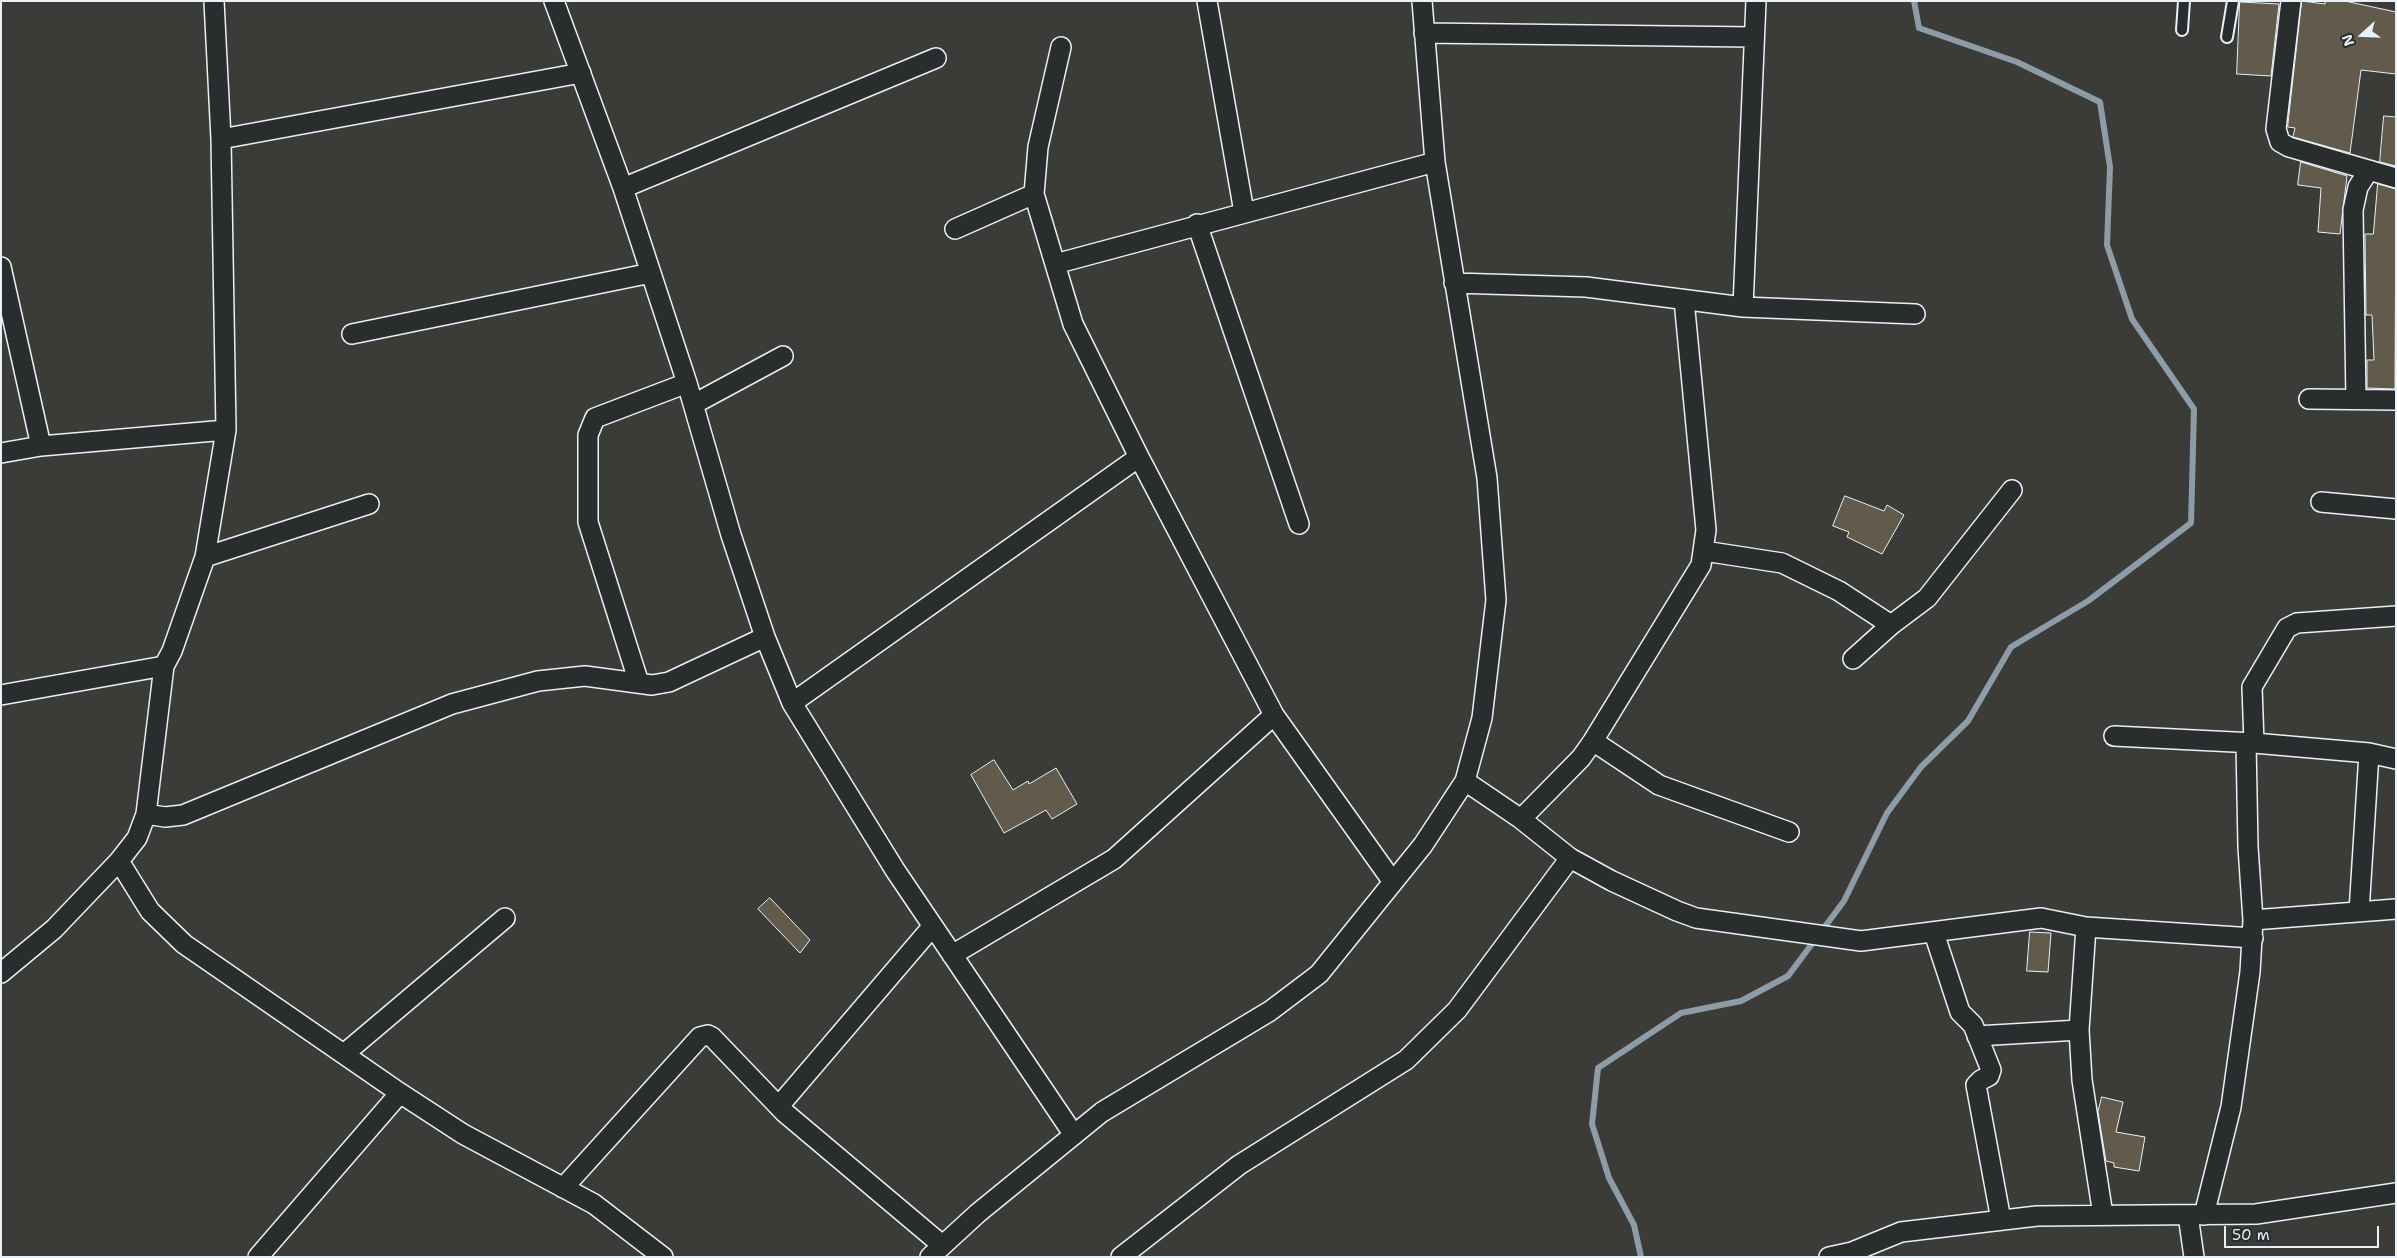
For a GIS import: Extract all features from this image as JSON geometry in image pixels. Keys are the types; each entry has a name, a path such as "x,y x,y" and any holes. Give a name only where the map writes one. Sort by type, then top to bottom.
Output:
{"street":[{"path":"1,973 54,929 119,861 137,838 146,814 164,666 172,651 205,557 226,430 221,139 214,1"},
{"path":"554,1 623,188 694,404 731,535 765,637 792,702 932,927 1074,1135"},
{"path":"1207,1 1244,212"},
{"path":"563,1188 700,1037 708,1035 779,1106 936,1251 978,1213 1102,1112 1270,1011 1319,974 1423,845 1465,781 1482,718 1496,600 1487,478 1435,162 1422,1"},
{"path":"1743,308 1754,37 1757,19 1756,1"},
{"path":"2291,1 2276,129 2280,142 2289,147 2396,178"},
{"path":"1424,32 1754,37"},
{"path":"1060,47 1038,147 1034,194 1073,324 1139,457 1274,715 1392,882"},
{"path":"623,188 936,58"},
{"path":"221,139 580,73"},
{"path":"1055,264 1197,224 1435,162"},
{"path":"2356,399 2353,210 2358,187 2369,170"},
{"path":"954,229 1034,194"},
{"path":"1197,224 1299,524"},
{"path":"1,267 41,446"},
{"path":"352,334 651,273"},
{"path":"1454,283 1586,287 1743,308 1915,314"},
{"path":"1521,819 1581,758 1701,565 1706,530 1684,300"},
{"path":"694,404 783,356"},
{"path":"639,683 588,522 588,435 595,418 687,382"},
{"path":"2309,399 2396,400"},
{"path":"1,453 41,446 226,430"},
{"path":"792,702 1139,457"},
{"path":"1853,659 1891,625 1926,598 2012,490"},
{"path":"2320,502 2396,509"},
{"path":"205,557 369,504"},
{"path":"1704,551 1782,563 1839,591 1891,625"},
{"path":"2194,1257 2196,1215 2231,1107 2253,929 2248,847 2252,687 2286,628 2297,623 2396,616"},
{"path":"146,814 165,817 183,815 452,704 538,680 585,676 639,683 669,682 765,637"},
{"path":"1,695 164,666"},
{"path":"952,955 1114,859 1274,715"},
{"path":"2114,736 2250,743 2369,753 2396,759"},
{"path":"1593,741 1659,785 1789,832"},
{"path":"2359,912 2369,753"},
{"path":"1465,781 1521,819 1570,858 1628,888 1696,918 1861,941 2042,918 2086,927 2253,929 2359,912 2396,909"},
{"path":"1120,1257 1239,1165 1406,1060 1457,1010 1570,858"},
{"path":"119,861 150,911 184,944 400,1093 463,1134 594,1204 663,1257"},
{"path":"344,1054 505,918"},
{"path":"779,1106 932,927"},
{"path":"2086,927 2079,1030 2082,1080 2103,1215"},
{"path":"1934,933 1960,1012 1971,1021 1991,1070 1989,1076 1981,1080 1976,1086 2001,1220"},
{"path":"1977,1036 2079,1030"},
{"path":"258,1257 400,1093"},
{"path":"1829,1257 1853,1254 1902,1232 2001,1220 2037,1216 2256,1214 2396,1193"}],"lane":[{"path":"2182,30 2184,1"},
{"path":"2228,37 2233,1"}],"building":[{"path":"2302,1 2325,4 2325,1 2345,1 2396,12 2396,74 2361,70 2350,153 2293,137 2295,128 2288,127"},
{"path":"2240,2 2279,4 2271,76 2237,74"},
{"path":"2384,116 2396,117 2396,166 2380,162"},
{"path":"2301,162 2347,176 2340,234 2318,232 2321,188 2298,185"},
{"path":"2378,184 2396,189 2395,389 2367,388 2367,360 2374,360 2372,315 2366,315 2365,234 2373,234"},
{"path":"1845,496 1884,511 1887,505 1904,515 1882,554 1847,537 1849,532 1833,526"},
{"path":"994,760 1013,790 1028,781 1029,784 1056,768 1077,804 1052,819 1046,810 1004,833 971,775"},
{"path":"770,898 810,940 800,953 758,909"},
{"path":"2030,932 2051,933 2048,972 2027,971"},
{"path":"2102,1097 2123,1102 2116,1132 2145,1137 2139,1171 2114,1167 2114,1163 2106,1161 2098,1112"}],"waterway":[{"path":"1641,1257 1634,1225 1609,1178 1592,1124 1598,1068 1681,1013 1741,1001 1788,976 1844,901 1887,813 1921,767 1968,721 2011,647 2088,601 2191,523 2194,409 2132,319 2107,245 2110,167 2100,102 2017,62 1919,28 1914,1"}]}
